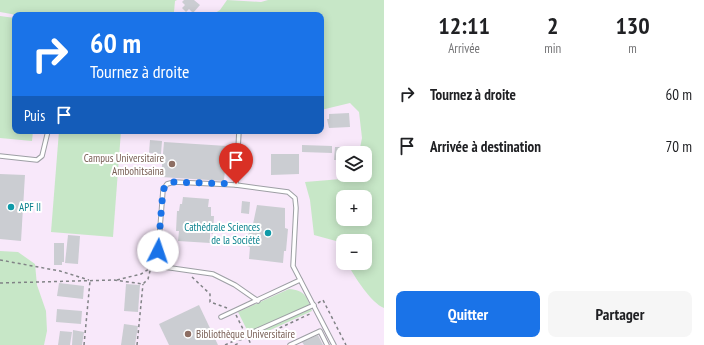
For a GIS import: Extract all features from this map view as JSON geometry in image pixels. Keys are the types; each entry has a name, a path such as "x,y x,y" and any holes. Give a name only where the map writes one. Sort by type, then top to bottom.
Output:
{"lane":[{"path":"0,156 37,160 42,156 47,134"},
{"path":"236,184 239,134"},
{"path":"258,301 235,285 213,274 157,266 163,190 167,184 174,182 236,184 288,192 295,198 296,208 293,266 334,345"},
{"path":"221,317 258,301 300,280"},
{"path":"240,338 314,305"},
{"path":"290,345 320,332 327,345"}],"path":[{"path":"0,260 60,271 90,281"},
{"path":"0,283 114,280 141,274 152,267 148,278 143,284 137,345"},
{"path":"182,270 192,276 210,294 210,302 234,311 245,332"},
{"path":"114,280 143,284"},
{"path":"84,345 90,281"},
{"path":"323,300 346,345"},
{"path":"248,339 252,345"}],"shaded area":[{"name":"Campus Universitaire Ambohitsaina","path":"0,0 384,0 384,345 0,345"}],"green space":[{"path":"0,0 177,0 175,1 174,12 12,12 12,14 0,12"},
{"path":"227,0 261,2 268,0 384,0 384,308 368,295 351,270 372,270 372,234 336,234 336,241 314,235 310,200 305,182 336,179 336,182 372,182 372,146 360,146 362,138 359,112 350,103 324,109 324,12 217,12"},
{"path":"0,16 12,18 12,134 33,134 32,141 0,138"},
{"path":"59,134 121,134 113,237 51,232"},
{"path":"0,251 18,252 35,264 37,285 46,311 47,331 44,345 0,345"},
{"path":"289,289 299,291 305,295 312,311 255,337 250,336 238,312"}],"building":[{"path":"184,0 194,0 200,5 194,12 189,9 186,12 182,8 185,5 182,2"},
{"path":"349,113 350,127 329,128 327,119 329,119 329,114"},
{"path":"150,140 162,141 161,154 149,153"},
{"path":"164,142 227,146 224,181 161,177"},
{"path":"302,145 332,146 332,153 302,152"},
{"path":"335,147 336,147 336,160 334,160"},
{"path":"271,154 299,154 299,174 271,175"},
{"name":"APF II","path":"0,174 25,175 21,241 0,239"},
{"path":"183,197 209,199 208,207 211,207 211,216 214,216 213,234 210,233 210,243 178,241 179,231 176,231 177,211 179,211 180,204 182,204"},
{"path":"242,201 250,202 249,214 241,213"},
{"name":"Cathédrale Sciences de la Société","path":"257,205 285,208 285,228 288,229 286,251 284,251 283,263 249,259 250,247 247,246 250,223 253,224"},
{"path":"68,235 80,236 78,264 65,263"},
{"path":"54,243 64,243 64,262 62,262 62,265 54,265"},
{"path":"59,283 84,286 83,299 57,296"},
{"path":"126,284 140,285 138,312 124,311"},
{"name":"Bibliothèque Universitaire","path":"199,305 218,345 169,345 159,324"},
{"path":"57,309 82,311 81,324 56,322"},
{"path":"124,324 138,326 135,345 121,345"},
{"path":"73,330 84,332 82,345 72,345"},
{"path":"60,331 72,332 70,345 58,345"},
{"path":"318,335 323,345 304,345 302,342"}],"place":[{"name":"Campus Universitaire Ambohitsaina","path":"172,164"},
{"name":"APF II","path":"11,207"},
{"name":"Cathédrale Sciences de la Société","path":"268,233"},
{"name":"Bibliothèque Universitaire","path":"188,334"}],"route":[{"path":"158,251 163,190 167,184 174,182 236,184"}]}
